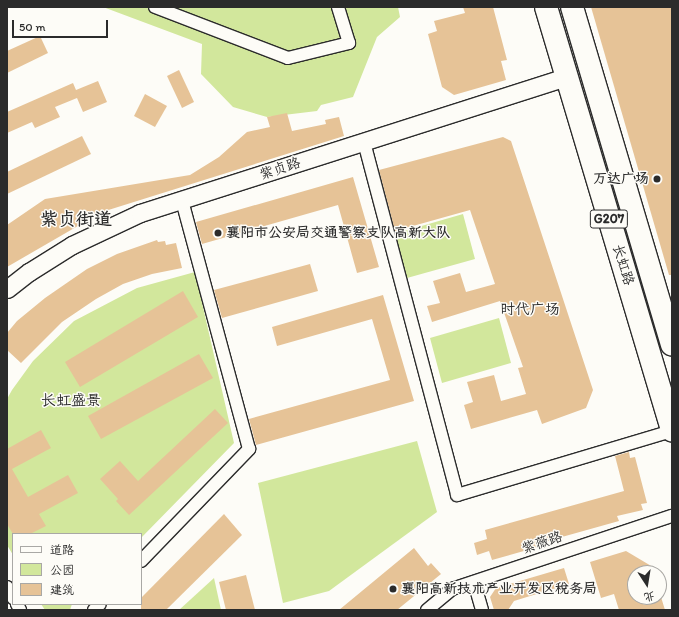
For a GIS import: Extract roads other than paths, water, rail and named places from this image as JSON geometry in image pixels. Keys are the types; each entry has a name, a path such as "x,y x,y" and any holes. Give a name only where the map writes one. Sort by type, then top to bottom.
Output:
{"highway":[{"name":"长虹路","path":"546,7 672,431"},
{"name":"长虹路","path":"572,7 672,345"}],"street":[{"path":"155,7 288,58 349,44 338,7"},
{"name":"紫贞路","path":"7,290 29,272 72,245 140,213 567,77"},
{"path":"364,142 457,495 672,431"},
{"path":"142,560 249,448 182,200"},
{"name":"紫薇路","path":"427,610 452,589 672,516"},
{"path":"474,582 482,610"}],"place":[{"name":"万达广场","path":"657,179"},
{"name":"襄阳市公安局交通警察支队高新大队","path":"218,233"},
{"name":"襄阳高新技术产业开发区税务局","path":"393,589"}],"district":[{"name":"紫贞街道","path":"76,219"},
{"name":"时代广场","path":"530,310"},
{"name":"长虹盛景","path":"71,401"}]}
